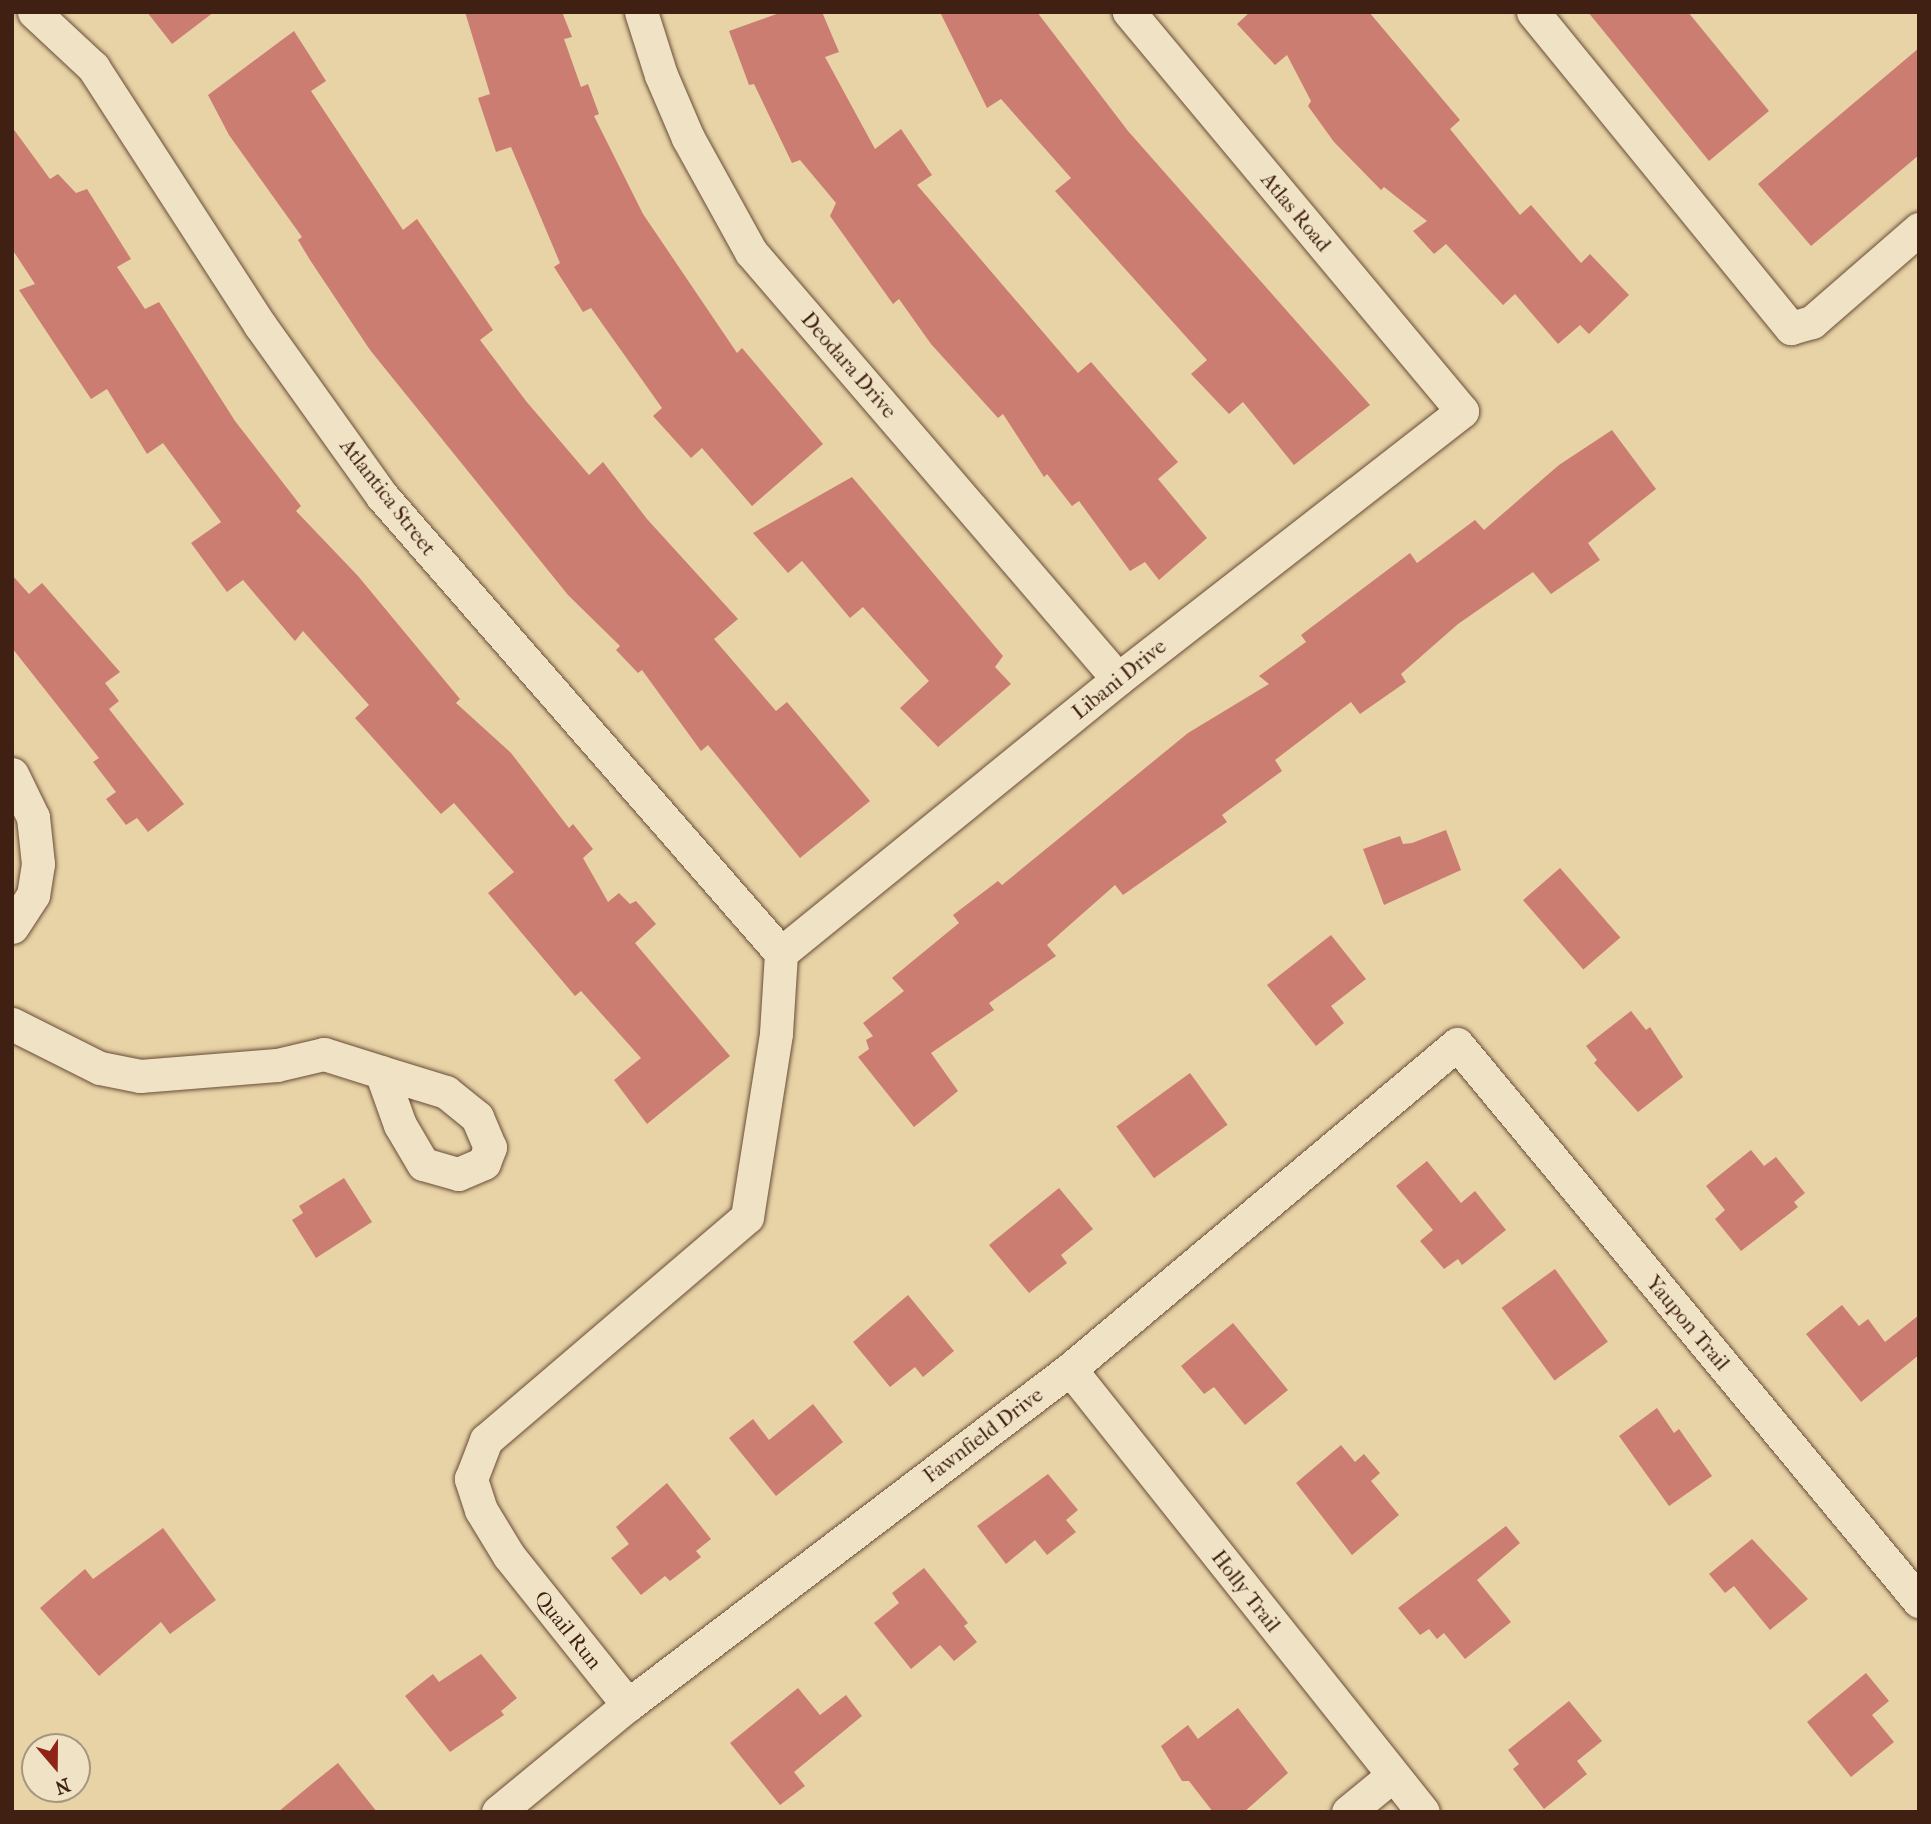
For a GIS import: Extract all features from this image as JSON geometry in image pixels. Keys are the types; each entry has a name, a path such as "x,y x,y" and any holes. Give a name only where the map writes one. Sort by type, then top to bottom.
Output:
{"street":[{"name":"Atlantica Street","path":"33,12 93,67 260,325 382,496 781,953"},
{"name":"Deodara Drive","path":"641,12 661,75 688,138 751,251 1118,679"},
{"name":"Atlas Road","path":"1129,12 1462,411"},
{"path":"1533,12 1791,328 1812,322 1919,229"},
{"name":"Libani Drive","path":"781,953 1118,679 1462,411"},
{"path":"12,774 33,817 38,864 33,895 12,927"},
{"name":"Quail Run","path":"628,1705 509,1556 481,1510 471,1479 486,1440 747,1217 776,1033 781,953"},
{"path":"12,1024 100,1068 140,1076 277,1065 324,1054 381,1072"},
{"name":"Fawnfield Drive","path":"498,1812 628,1705 1070,1369 1457,1044"},
{"name":"Yaupon Trail","path":"1457,1044 1919,1601"},
{"name":"Holly Trail","path":"1070,1369 1423,1812"},
{"path":"1348,1812 1393,1775"}],"building":[{"path":"147,12 214,12 172,44"},
{"path":"465,12 562,12 572,37 564,39 581,87 588,84 599,114 594,116 643,214 737,353 742,348 823,444 752,506 702,448 691,458 653,416 662,408 591,308 583,312 554,267 560,263 511,147 496,152 478,98 490,94"},
{"path":"782,12 822,12 839,52 825,57 875,149 901,129 932,175 917,185 1078,373 1091,362 1178,462 1158,479 1207,538 1159,580 1145,562 1130,571 1079,501 1072,506 1047,474 1044,477 1003,414 998,418 931,344 899,299 893,304 830,216 836,203 800,160 792,163 754,84 749,85 729,31"},
{"path":"940,12 1037,12 1128,131 1370,405 1294,465 1243,402 1229,414 1191,374 1207,360 1055,191 1071,178 1001,99 987,108"},
{"path":"1250,12 1369,12 1460,120 1450,129 1520,215 1531,205 1581,263 1590,254 1629,295 1589,334 1580,325 1558,344 1515,294 1503,305 1446,244 1434,254 1413,231 1427,221 1384,187 1381,190 1334,142 1308,106 1311,101 1287,55 1275,65 1237,24"},
{"path":"1588,12 1688,12 1769,111 1709,161"},
{"path":"294,31 326,81 311,91 403,230 417,219 493,330 480,340 526,401 589,475 603,462 647,519 738,619 714,639 776,711 787,702 870,801 800,858 708,745 701,751 642,670 638,673 616,650 620,646 568,595 370,350 310,260 298,240 302,237 229,135 208,95"},
{"path":"1919,48 1919,155 1811,246 1758,184"},
{"path":"12,127 50,179 58,174 76,193 87,189 131,259 117,267 145,309 159,302 235,421 301,506 296,511 358,576 460,699 456,703 511,753 569,828 573,824 593,849 583,858 608,902 619,893 630,904 636,901 656,924 635,943 730,1056 647,1124 614,1080 641,1058 581,991 575,996 488,893 514,872 454,803 441,814 355,718 369,705 303,631 295,641 243,580 227,592 191,543 221,522 163,443 147,454 107,389 91,399 19,290 35,284 12,249"},
{"path":"1612,430 1656,489 1588,543 1600,560 1551,594 1533,572 1458,624 1401,674 1406,682 1360,714 1351,702 1275,760 1282,771 1222,815 1227,822 1123,895 1115,885 1047,945 1056,956 989,1003 994,1010 931,1053 958,1091 914,1127 858,1057 869,1049 866,1040 873,1036 863,1023 904,991 892,978 959,923 953,915 998,881 1002,885 1188,733 1269,684 1259,676 1306,642 1301,635 1410,553 1417,563 1475,520 1484,530 1559,465"},
{"path":"852,477 1003,656 995,667 1011,684 938,747 900,708 929,681 863,607 850,618 802,561 788,573 753,533"},
{"path":"12,575 29,594 42,583 120,672 105,683 119,701 109,709 184,804 148,832 137,818 126,825 106,799 116,792 93,762 99,758 12,648"},
{"path":"1446,830 1461,870 1384,905 1363,849 1400,836 1403,844 1412,843"},
{"path":"1560,868 1620,937 1583,970 1523,900"},
{"path":"1331,935 1366,979 1331,1006 1344,1023 1316,1046 1267,985"},
{"path":"1631,1011 1646,1030 1650,1027 1683,1077 1638,1112 1594,1063 1597,1060 1586,1046"},
{"path":"1190,1073 1228,1125 1154,1178 1116,1126"},
{"path":"1751,1150 1764,1166 1776,1157 1805,1193 1794,1202 1798,1207 1741,1251 1715,1219 1725,1210 1706,1186"},
{"path":"1427,1161 1461,1203 1475,1191 1506,1230 1462,1265 1458,1259 1444,1269 1420,1241 1433,1230 1396,1186"},
{"path":"344,1178 372,1222 316,1258 292,1220 303,1213 299,1206"},
{"path":"1059,1188 1093,1229 1061,1255 1067,1263 1029,1293 989,1245"},
{"path":"1555,1269 1608,1342 1555,1381 1502,1308"},
{"path":"908,1295 954,1351 923,1377 915,1367 890,1387 853,1342"},
{"path":"1842,1305 1859,1326 1868,1319 1885,1342 1919,1315 1919,1355 1861,1402 1806,1334"},
{"path":"1233,1323 1288,1390 1245,1425 1214,1387 1204,1394 1181,1366"},
{"path":"813,1404 843,1442 776,1496 729,1438 753,1419 769,1440"},
{"path":"1657,1408 1674,1433 1679,1429 1712,1476 1669,1506 1619,1436"},
{"path":"1341,1445 1355,1462 1364,1454 1380,1473 1371,1481 1399,1515 1352,1555 1296,1483"},
{"path":"1048,1474 1078,1510 1066,1520 1076,1532 1047,1555 1035,1540 1006,1564 977,1526"},
{"path":"667,1483 711,1539 696,1551 701,1557 670,1581 665,1576 641,1595 611,1558 629,1544 616,1527"},
{"path":"1506,1526 1520,1543 1477,1580 1511,1622 1465,1659 1444,1633 1437,1639 1429,1629 1420,1635 1398,1608"},
{"path":"163,1528 216,1600 170,1634 161,1622 99,1676 40,1608 85,1569 93,1579"},
{"path":"1752,1539 1808,1599 1770,1630 1734,1586 1725,1593 1709,1574"},
{"path":"924,1568 968,1623 964,1626 977,1642 954,1661 940,1645 911,1669 874,1623 899,1603 892,1593"},
{"path":"481,1654 517,1698 501,1711 504,1715 450,1752 405,1696 433,1674 439,1682"},
{"path":"1866,1673 1889,1701 1872,1715 1894,1742 1851,1777 1807,1722"},
{"path":"798,1688 820,1715 846,1695 862,1716 794,1772 805,1786 780,1805 730,1743"},
{"path":"1569,1701 1602,1741 1577,1761 1587,1774 1544,1809 1513,1769 1519,1764 1508,1750"},
{"path":"1238,1708 1288,1773 1244,1812 1213,1812 1189,1781 1182,1781 1161,1746 1188,1725 1198,1739"},
{"path":"338,1763 377,1812 278,1812 313,1783"}]}
